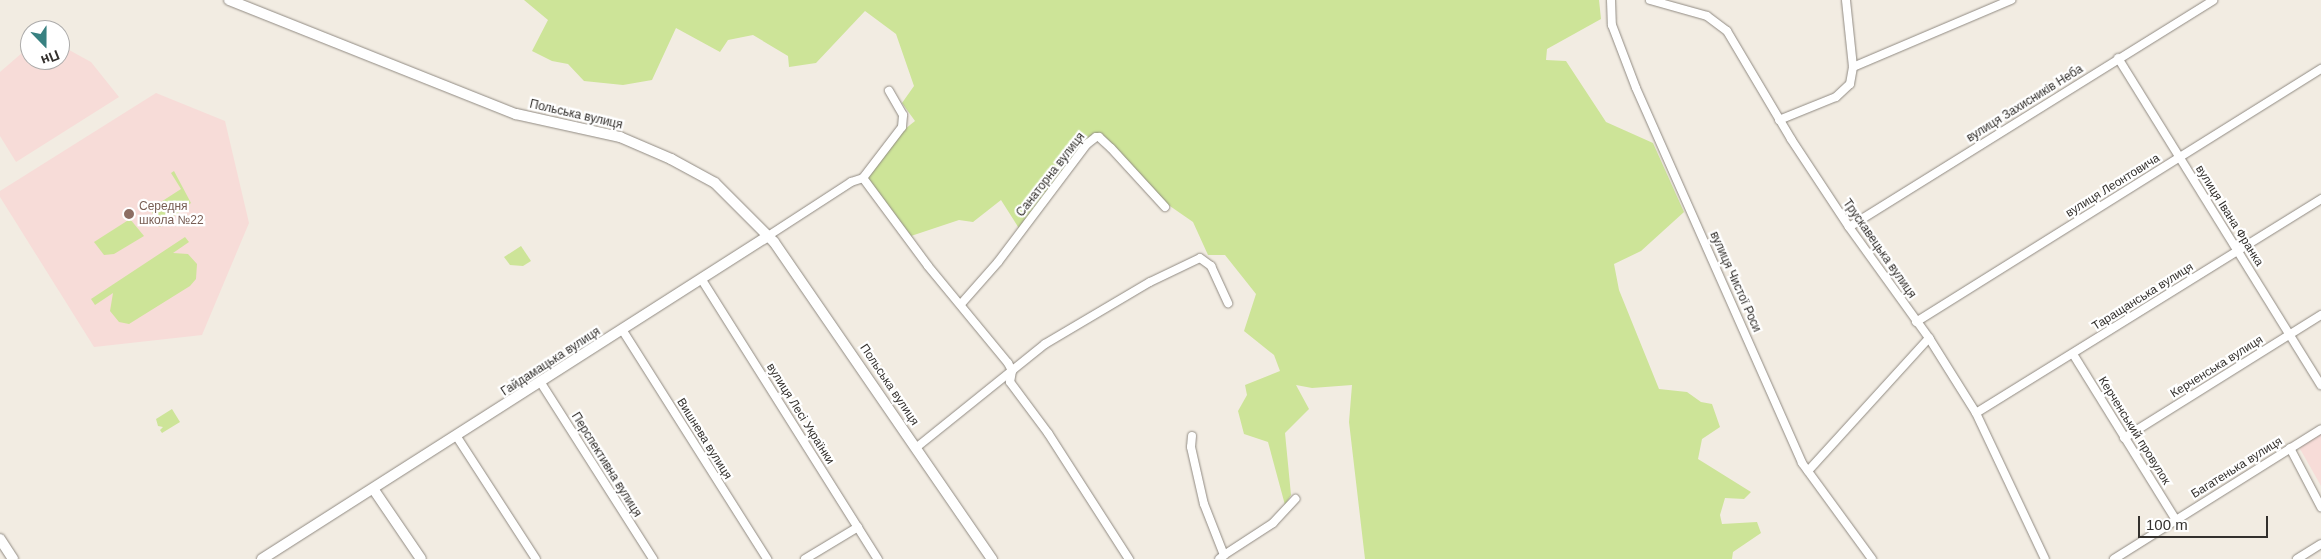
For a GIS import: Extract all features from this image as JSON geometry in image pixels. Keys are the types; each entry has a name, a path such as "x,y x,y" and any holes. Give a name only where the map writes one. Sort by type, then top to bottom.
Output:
{"street":[{"name":"Польська вулиця","path":"229,0 516,114 620,137 671,159 715,183 768,236 992,559"},
{"name":"вулиця Чистої Роси","path":"1611,0 1612,25 1636,88 1808,471 1872,559"},
{"name":"Трускавецька вулиця","path":"1650,0 1707,16 1726,31 1779,120 1848,227 1929,338 1976,413 2046,559"},
{"path":"1779,120 1836,97 1850,84 1853,67 1846,0"},
{"path":"1853,67 2011,0"},
{"name":"вулиця Захисників Неба","path":"1848,227 2213,0"},
{"name":"вулиця Івана Франка","path":"2118,58 2321,386"},
{"name":"вулиця Леонтовича","path":"1916,322 2321,68"},
{"path":"889,91 903,115 902,127 863,178 928,266 961,304 1012,371 1010,382 1048,433 1129,559"},
{"name":"Санаторна вулиця","path":"961,304 998,262 1087,144 1096,137 1111,148 1165,207"},
{"name":"Гайдамацька вулиця","path":"262,559 275,556 851,182 863,178"},
{"name":"Таращанська вулиця","path":"1976,413 2321,199"},
{"path":"916,447 1071,327 1200,258 1212,266 1228,303"},
{"name":"вулиця Лесі Українки","path":"702,280 878,559"},
{"name":"Керченська вулиця","path":"2124,438 2321,315"},
{"name":"Вишнева вулиця","path":"623,331 766,559"},
{"path":"1808,471 1929,338"},
{"name":"Керченський провулок","path":"2073,354 2176,520"},
{"name":"Перспективна вулиця","path":"541,383 653,559"},
{"name":"Багатенька вулиця","path":"2114,559 2321,429"},
{"path":"1192,436 1191,447 1204,504 1222,557 1273,523 1296,499"},
{"path":"458,437 536,559"},
{"path":"2290,448 2321,506"},
{"path":"374,490 421,559"},
{"path":"805,559 858,527"},
{"path":"0,539 13,559"},
{"path":"2297,559 2321,544"}],"shaded area":[{"path":"70,50 91,62 119,97 16,162 0,136 0,72 20,55 20,70 70,70"},
{"name":"Середня школа №22","path":"156,93 225,121 249,223 202,335 94,347 0,197 0,191"},
{"path":"2321,433 2321,486 2299,447"}],"green space":[{"path":"524,0 1599,0 1601,19 1547,49 1546,60 1566,61 1606,122 1653,143 1684,212 1641,251 1614,264 1619,290 1659,389 1687,392 1701,402 1712,404 1720,427 1702,439 1698,459 1751,492 1744,499 1725,498 1720,515 1722,524 1757,522 1761,533 1733,552 1732,559 1365,559 1349,422 1352,385 1312,388 1296,385 1309,409 1285,433 1291,495 1285,505 1268,442 1244,434 1238,411 1247,395 1245,385 1280,371 1274,355 1244,331 1256,294 1225,255 1208,255 1193,222 1167,204 1102,134 1094,134 1020,230 1001,200 973,222 959,220 911,236 868,178 895,137 915,121 902,103 914,86 896,34 865,11 816,63 789,67 788,56 753,35 728,40 720,52 676,28 652,80 623,85 584,81 568,64 552,61 532,51 548,20"},
{"path":"174,171 191,203 160,227 150,209 181,189 171,173"},
{"path":"130,219 144,236 114,254 104,255 94,242"},
{"path":"185,237 189,242 173,253 188,254 197,264 196,279 190,286 129,324 119,322 110,311 113,293 95,305 91,299"},
{"path":"521,246 531,261 523,266 510,265 504,257"},
{"path":"172,409 180,422 162,433 160,430 163,427 158,426 156,419"}],"place":[{"name":"Середня школа №22","path":"129,214"}]}
